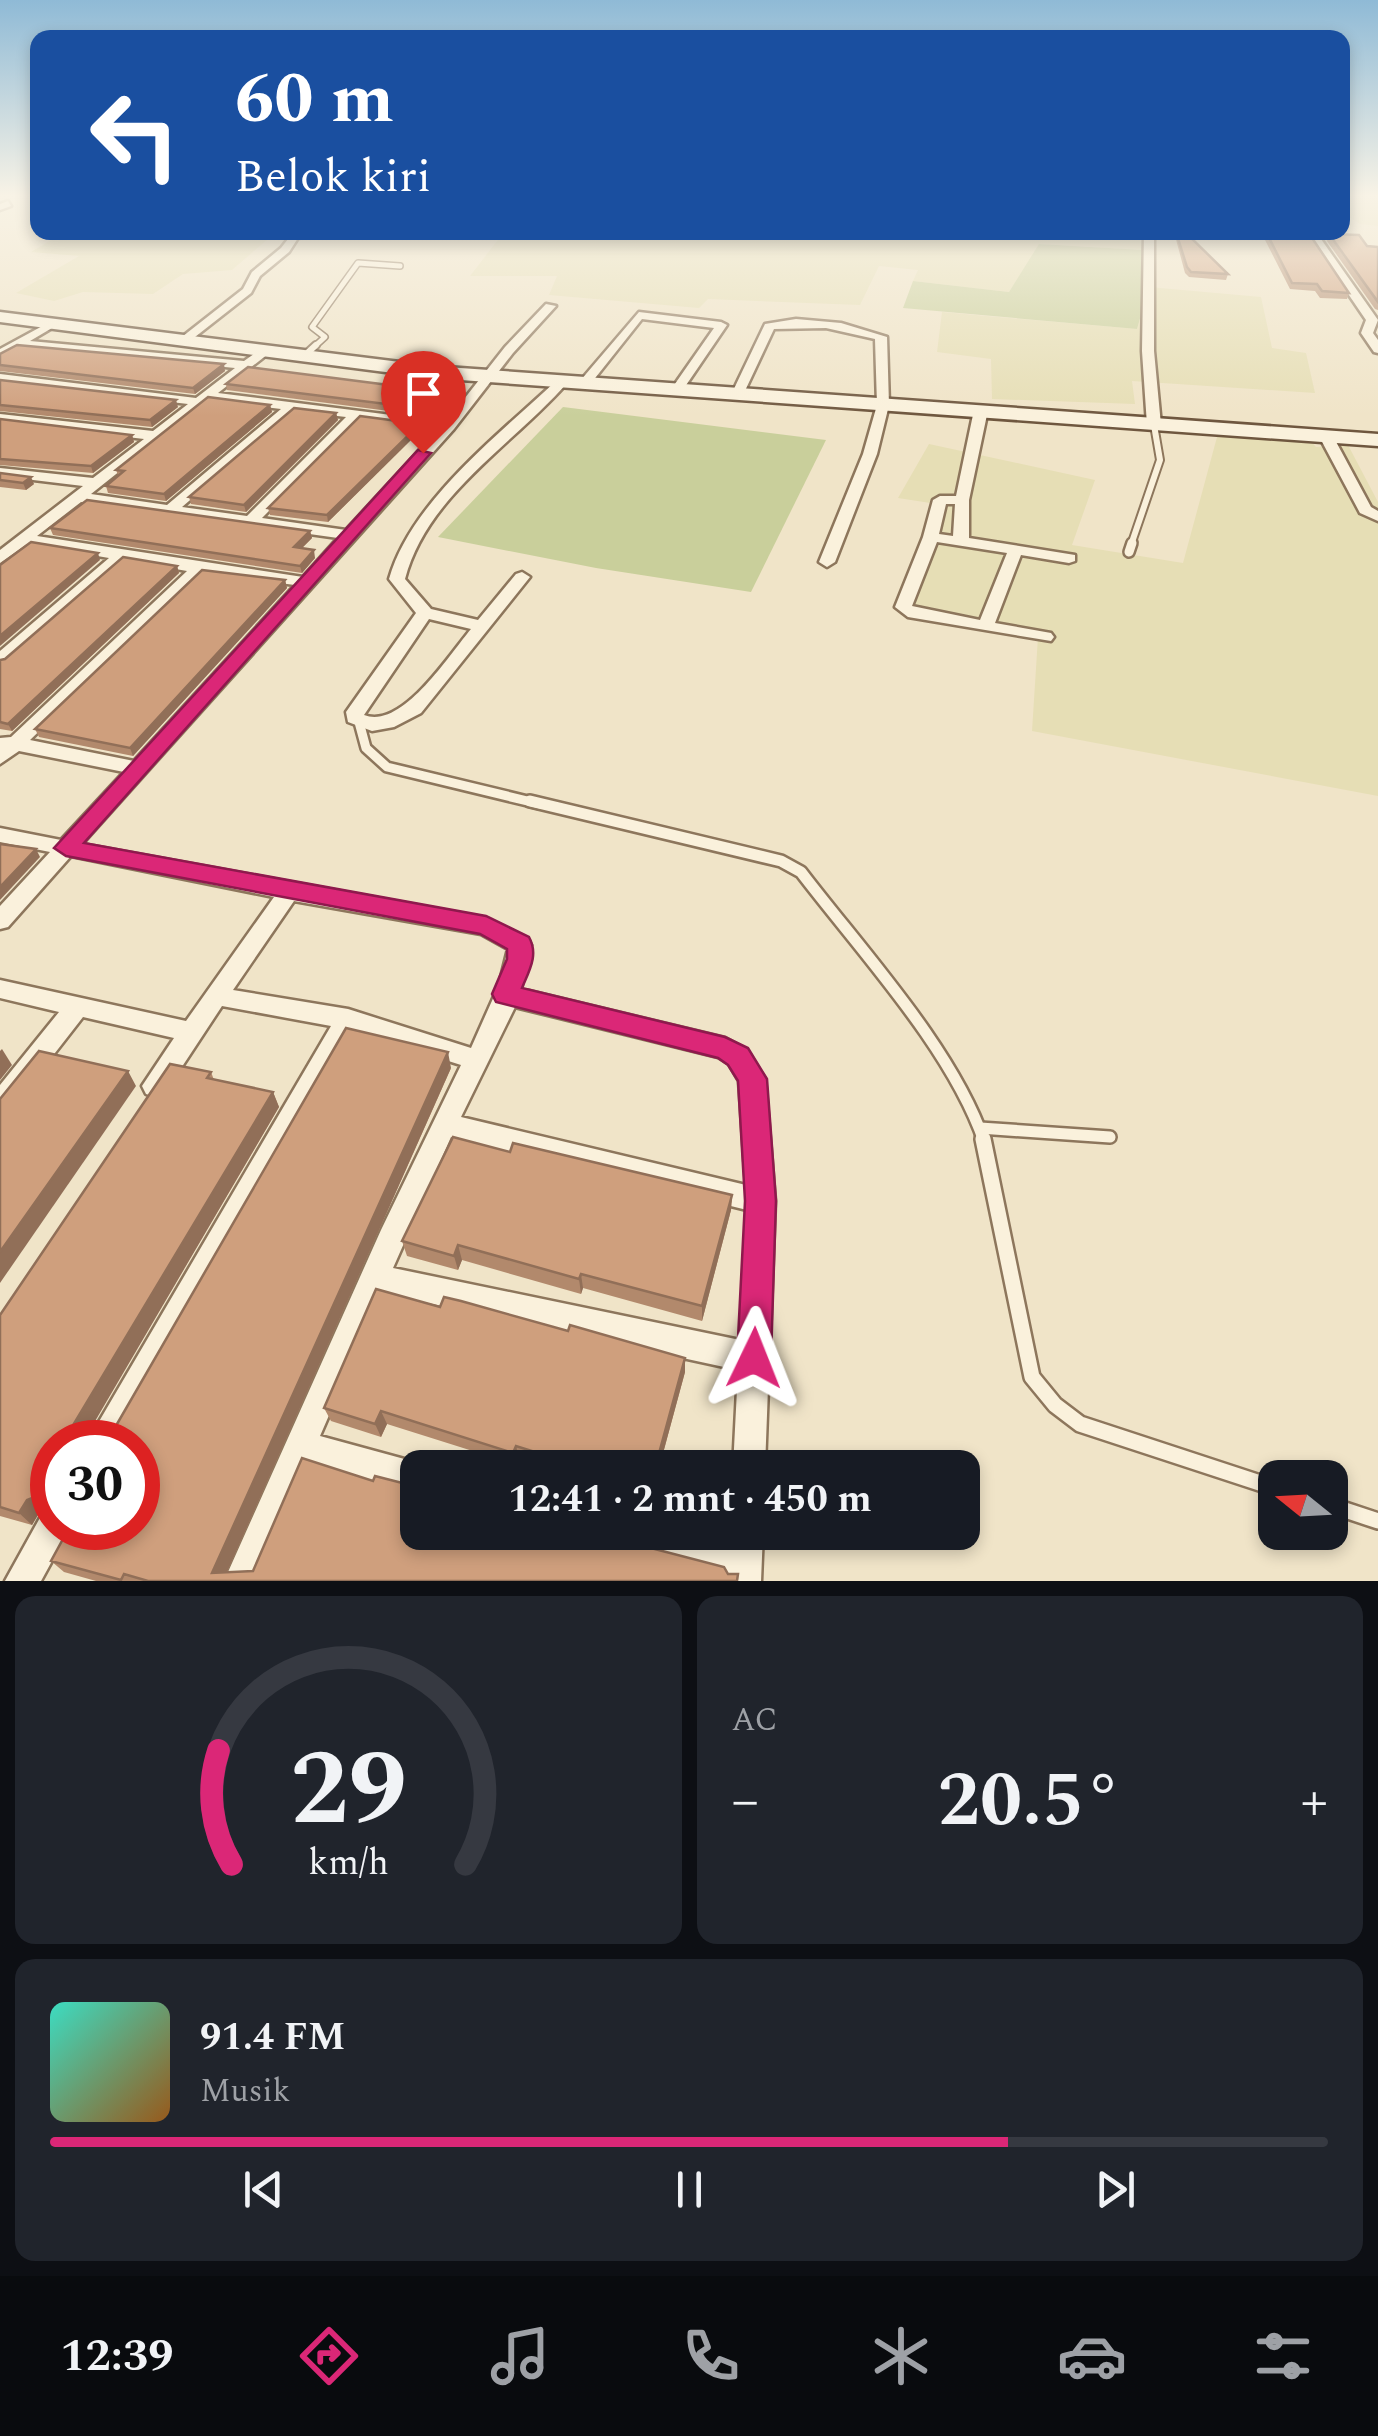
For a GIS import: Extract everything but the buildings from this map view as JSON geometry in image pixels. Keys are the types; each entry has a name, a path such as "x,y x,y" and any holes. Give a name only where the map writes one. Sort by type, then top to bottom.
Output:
{"street":[{"path":"182,342 247,292 264,268"},
{"path":"1149,268 1148,351 1154,425"},
{"path":"1336,268 1372,320 1367,333 1378,350"},
{"path":"0,920 449,426 509,350 550,306"},
{"path":"584,384 639,315 721,325 676,391"},
{"path":"0,317 48,326 490,376 1378,440"},
{"path":"737,395 769,326 787,323 882,337 883,405 870,454 827,562"},
{"path":"0,354 48,326"},
{"path":"20,344 246,365"},
{"path":"0,558 264,352"},
{"path":"0,378 449,426"},
{"path":"482,626 425,613 397,580 398,564 439,504 562,382"},
{"path":"171,509 291,407"},
{"path":"961,542 962,500 981,410"},
{"path":"250,520 356,416"},
{"path":"0,418 157,436"},
{"path":"1327,438 1365,510 1378,517"},
{"path":"0,472 97,483"},
{"path":"80,497 347,535"},
{"path":"962,500 940,500 904,610 1045,637"},
{"path":"930,538 1069,558"},
{"path":"24,540 306,582"},
{"path":"986,625 1016,549"},
{"path":"0,660 121,555"},
{"path":"0,758 8,742 200,568"},
{"path":"425,613 355,712 359,722 387,723 414,709 522,577"},
{"path":"8,742 138,768"},
{"path":"0,835 486,926 520,944 520,959 506,994 444,1124 241,1581"},
{"path":"139,1111 289,892"},
{"path":"0,989 192,1032"},
{"path":"506,994 725,1048 738,1056 752,1079 761,1201 750,1450"},
{"path":"216,996 348,1018 477,1060"},
{"path":"0,1104 78,1006"},
{"path":"116,1420 348,1018"},
{"path":"444,1124 761,1201"},
{"path":"376,1278 754,1358"},
{"path":"300,1447 400,1473"},
{"path":"22,1581 41,1550"},
{"path":"705,1550 745,1559"}],"lane":[{"path":"304,356 325,337 312,327 354,268"},
{"path":"1129,552 1160,460 1154,425"},
{"path":"359,722 358,736 368,754 387,767 781,861 797,869 948,1063 970,1100 1006,1232 1032,1377 1055,1405 1080,1424 1258,1482"},
{"path":"980,1128 1110,1137"},
{"path":"1348,1511 1378,1520"}],"shaded area":[{"path":"59,268 235,268 183,274 153,294 83,292 54,301 16,293"},
{"path":"476,268 878,268 860,305 708,299 699,308 549,295 557,276 470,276"},
{"path":"896,268 1025,268 1009,292 913,281 918,270"},
{"path":"1149,287 1261,297 1272,348 1306,353 1315,393 1132,381 1135,404 992,399 991,359 937,352 942,312 1137,329"},
{"path":"1220,426 1301,430 1316,447 1348,445 1378,502 1378,796 1032,731 1038,637 912,617 937,504 898,498 929,444 1095,480 1072,545 1183,563"}],"green space":[{"path":"1024,268 1146,268 1149,287 1137,329 903,308 913,281 1009,292"},
{"path":"563,407 826,440 751,592 596,568 438,537"}],"route":[{"path":"423,453 66,848 486,926 520,944 520,959 506,994 725,1048 738,1056 752,1079 761,1201 754,1358"}]}
